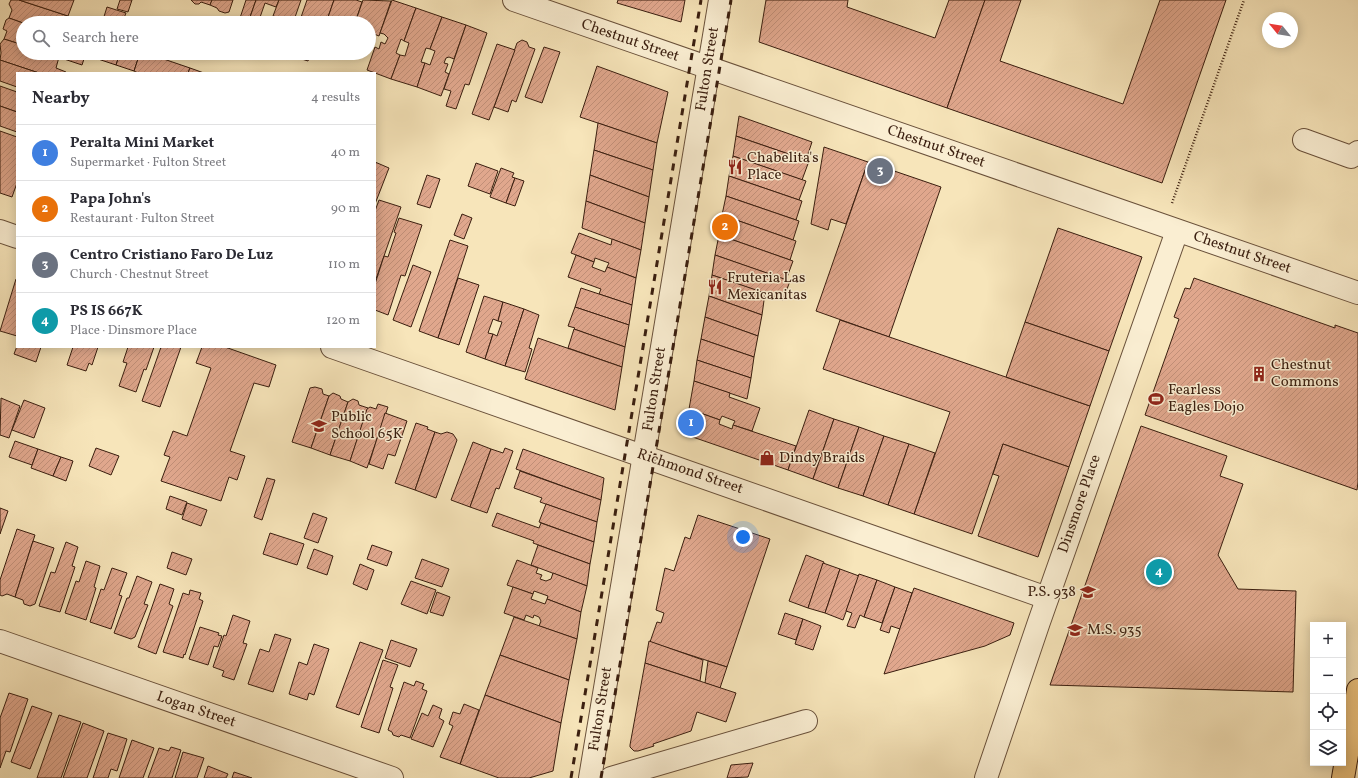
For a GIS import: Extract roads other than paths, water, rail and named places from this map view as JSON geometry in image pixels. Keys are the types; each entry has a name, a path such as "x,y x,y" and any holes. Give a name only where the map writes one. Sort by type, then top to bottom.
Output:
{"main road":[{"path":"1344,778 1358,690"},
{"path":"1350,778 1358,754"}],"street":[{"name":"Chestnut Street","path":"514,0 1358,293"},
{"name":"Fulton Street","path":"590,778 720,0"},
{"path":"1304,140 1350,157 1358,152"},
{"path":"0,231 16,237"},
{"name":"Dinsmore Place","path":"986,778 1047,598 1177,231"},
{"name":"Richmond Street","path":"335,348 1047,598"},
{"name":"Logan Street","path":"0,641 392,778"},
{"path":"611,778 806,721"}],"railway":[{"path":"571,778 701,0"},
{"path":"601,778 731,0"}],"place":[{"name":"Chabelita's Place","path":"735,167"},
{"name":"Centro Cristiano Faro De Luz","path":"880,171"},
{"name":"Papa John's","path":"725,227"},
{"name":"Fruteria Las Mexicanitas","path":"715,287"},
{"name":"Chestnut Commons","path":"1259,374"},
{"name":"Fearless Eagles Dojo","path":"1156,399"},
{"name":"Peralta Mini Market","path":"691,423"},
{"name":"Public School 65K","path":"319,426"},
{"name":"Dindy Braids","path":"767,458"},
{"name":"PS IS 667K","path":"1159,572"},
{"name":"P.S. 938","path":"1088,592"},
{"name":"M.S. 935","path":"1075,630"}]}
